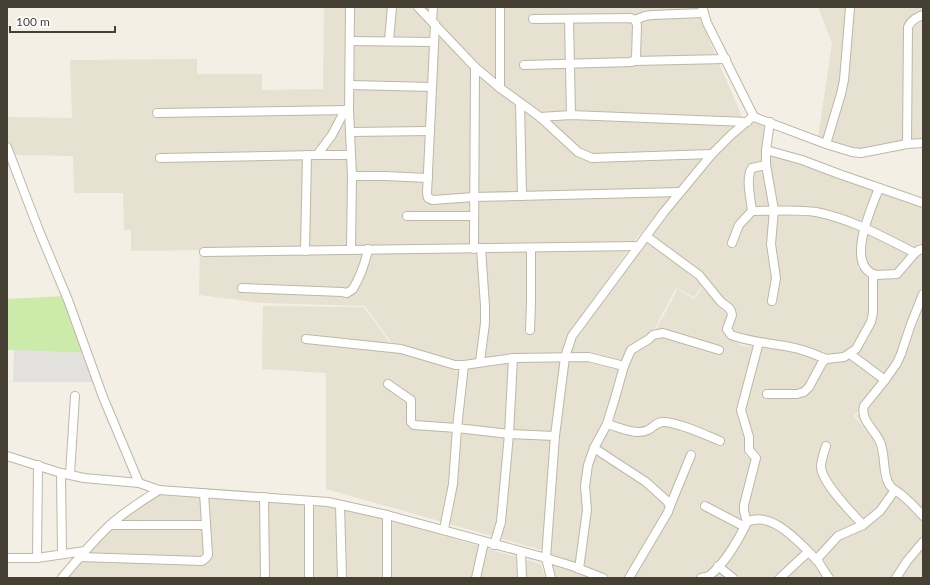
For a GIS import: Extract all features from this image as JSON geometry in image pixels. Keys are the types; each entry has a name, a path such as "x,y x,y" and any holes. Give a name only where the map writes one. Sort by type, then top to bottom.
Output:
{"street":[{"path":"350,7 350,85 347,110 350,132 352,176 351,249"},
{"path":"389,41 392,7"},
{"path":"418,7 474,67 520,103 540,116 578,152 585,156 592,158 712,154"},
{"path":"433,7 428,198 433,200 474,197 680,192"},
{"path":"500,7 500,88"},
{"path":"826,144 844,80 850,8"},
{"path":"533,19 631,18 635,20 645,16 703,10 707,23 754,117 826,144 852,152 923,143"},
{"path":"906,144 908,27 910,22 914,19 923,16"},
{"path":"569,18 572,115"},
{"path":"634,61 636,58 637,25 635,20"},
{"path":"350,41 433,42"},
{"path":"524,65 726,59"},
{"path":"474,67 474,216 485,312 480,362"},
{"path":"350,85 432,87"},
{"path":"520,103 522,196"},
{"path":"157,113 347,110"},
{"path":"317,155 332,135 347,110"},
{"path":"540,116 572,115 747,122"},
{"path":"551,578 546,558 555,436 565,357 572,336 680,192 712,154 731,135 754,117"},
{"path":"770,122 766,150 766,165 774,210 771,244 776,278 772,302"},
{"path":"350,132 430,131"},
{"path":"7,147 38,228 68,300 103,397 139,483"},
{"path":"766,150 802,160 923,203"},
{"path":"160,158 351,155"},
{"path":"305,251 306,156"},
{"path":"752,212 748,178 749,171 752,168 766,165"},
{"path":"352,176 428,178"},
{"path":"732,243 739,225 752,212 774,210 815,212 843,219 865,227 919,251 897,274 873,274 863,266 861,261 860,252 865,227 879,188"},
{"path":"407,216 474,216"},
{"path":"646,236 699,275 721,302 729,308 732,315 728,329 731,336 792,347 810,352 826,359 844,357 850,354 861,341 871,322 874,304 873,274"},
{"path":"204,252 639,246"},
{"path":"530,330 531,248"},
{"path":"242,288 342,292 350,291 353,289 363,271 368,249"},
{"path":"923,294 901,354 885,380 864,406 862,412 880,442 885,460 885,476 888,483 902,494 923,516"},
{"path":"579,569 587,510 585,486 586,474 594,448 607,424 624,366 632,350 657,334 662,333 719,350"},
{"path":"306,339 401,349 454,365 514,358 588,357 624,366"},
{"path":"746,524 744,505 756,458 749,450 749,437 741,410 760,342"},
{"path":"850,354 885,380"},
{"path":"494,545 501,522 514,358"},
{"path":"767,394 797,394 804,392 809,387 826,359"},
{"path":"444,529 454,484 457,428 464,365"},
{"path":"388,384 411,400 412,424 509,434 555,436"},
{"path":"70,474 75,396"},
{"path":"607,424 633,432 641,432 648,430 659,422 664,422 720,441"},
{"path":"826,446 821,469 823,475 835,493 863,525"},
{"path":"594,448 646,482 667,501 670,506"},
{"path":"629,578 668,512 691,455"},
{"path":"7,456 61,472 94,479 139,483 159,490 328,502 387,514 444,529 494,545 546,558 603,578"},
{"path":"37,558 38,465"},
{"path":"61,472 62,554"},
{"path":"62,578 85,550 110,525 130,509 159,490"},
{"path":"816,560 838,536 863,525 880,511 895,490"},
{"path":"80,557 202,560 206,558 208,555 204,493"},
{"path":"264,497 265,578"},
{"path":"309,500 309,578"},
{"path":"340,505 342,578"},
{"path":"705,506 746,524"},
{"path":"387,514 387,578"},
{"path":"701,578 710,576 738,540 746,524 754,518 769,522 792,535 816,560 829,578"},
{"path":"110,525 206,525"},
{"path":"476,578 484,542"},
{"path":"896,578 907,561 923,542"},
{"path":"7,558 37,558 85,550"},
{"path":"521,552 522,578"},
{"path":"780,578 808,552"},
{"path":"718,566 733,578"}],"shaded area":[{"path":"324,7 698,7 698,14 743,119 697,165 632,244 573,329 561,355 451,367 396,349 365,306 263,303 199,295 200,250 131,251 131,230 124,230 123,193 74,193 73,156 12,155 7,143 7,117 72,118 70,60 197,59 197,74 262,74 262,90 323,89"},
{"path":"818,7 923,7 923,140 907,139 858,151 818,137 832,43"},
{"path":"749,121 769,127 765,150 878,189 858,250 858,268 872,274 867,297 873,303 868,324 848,355 826,360 810,354 742,344 731,336 730,315 704,284 647,236 708,161"},
{"path":"880,189 923,204 923,251 895,276 876,275 860,267 859,250"},
{"path":"646,237 689,268 703,285 694,297 676,288 654,330 653,339 635,346 622,368 566,356 573,336"},
{"path":"916,253 923,253 923,293 901,354 883,383 854,416 873,438 882,465 880,478 891,489 879,511 837,536 816,559 769,522 748,521 743,510 758,461 747,455 750,445 743,406 761,347 809,356 822,363 849,357 869,325 874,302 869,297 873,275 896,277"},
{"path":"704,286 718,305 728,315 725,333 742,346 760,347 737,415 744,422 748,445 745,455 756,462 745,518 738,539 709,575 698,578 629,578 669,508 646,485 593,450 608,424 628,357 646,342 655,340 655,331 677,289 694,299"},
{"path":"923,296 923,515 881,478 883,465 875,438 856,416 885,384"},
{"path":"263,306 364,307 395,350 456,371 511,360 561,360 542,550 326,489 326,373 262,369"},
{"path":"14,350 84,353 93,382 13,382"},
{"path":"565,357 622,370 615,398 591,451 579,568 547,557"},
{"path":"592,452 645,487 667,508 627,578 605,578 580,568"},
{"path":"895,491 923,517 923,541 895,578 830,578 817,560 838,537 855,529"},
{"path":"182,494 306,504 339,508 383,518 541,564 545,578 64,578 94,545 123,518 155,495"},
{"path":"748,523 768,523 800,545 828,578 703,578 710,576"},
{"path":"923,543 923,578 897,578"},
{"path":"547,559 601,578 551,578"}],"green space":[{"path":"64,296 84,353 7,350 7,299"}]}
